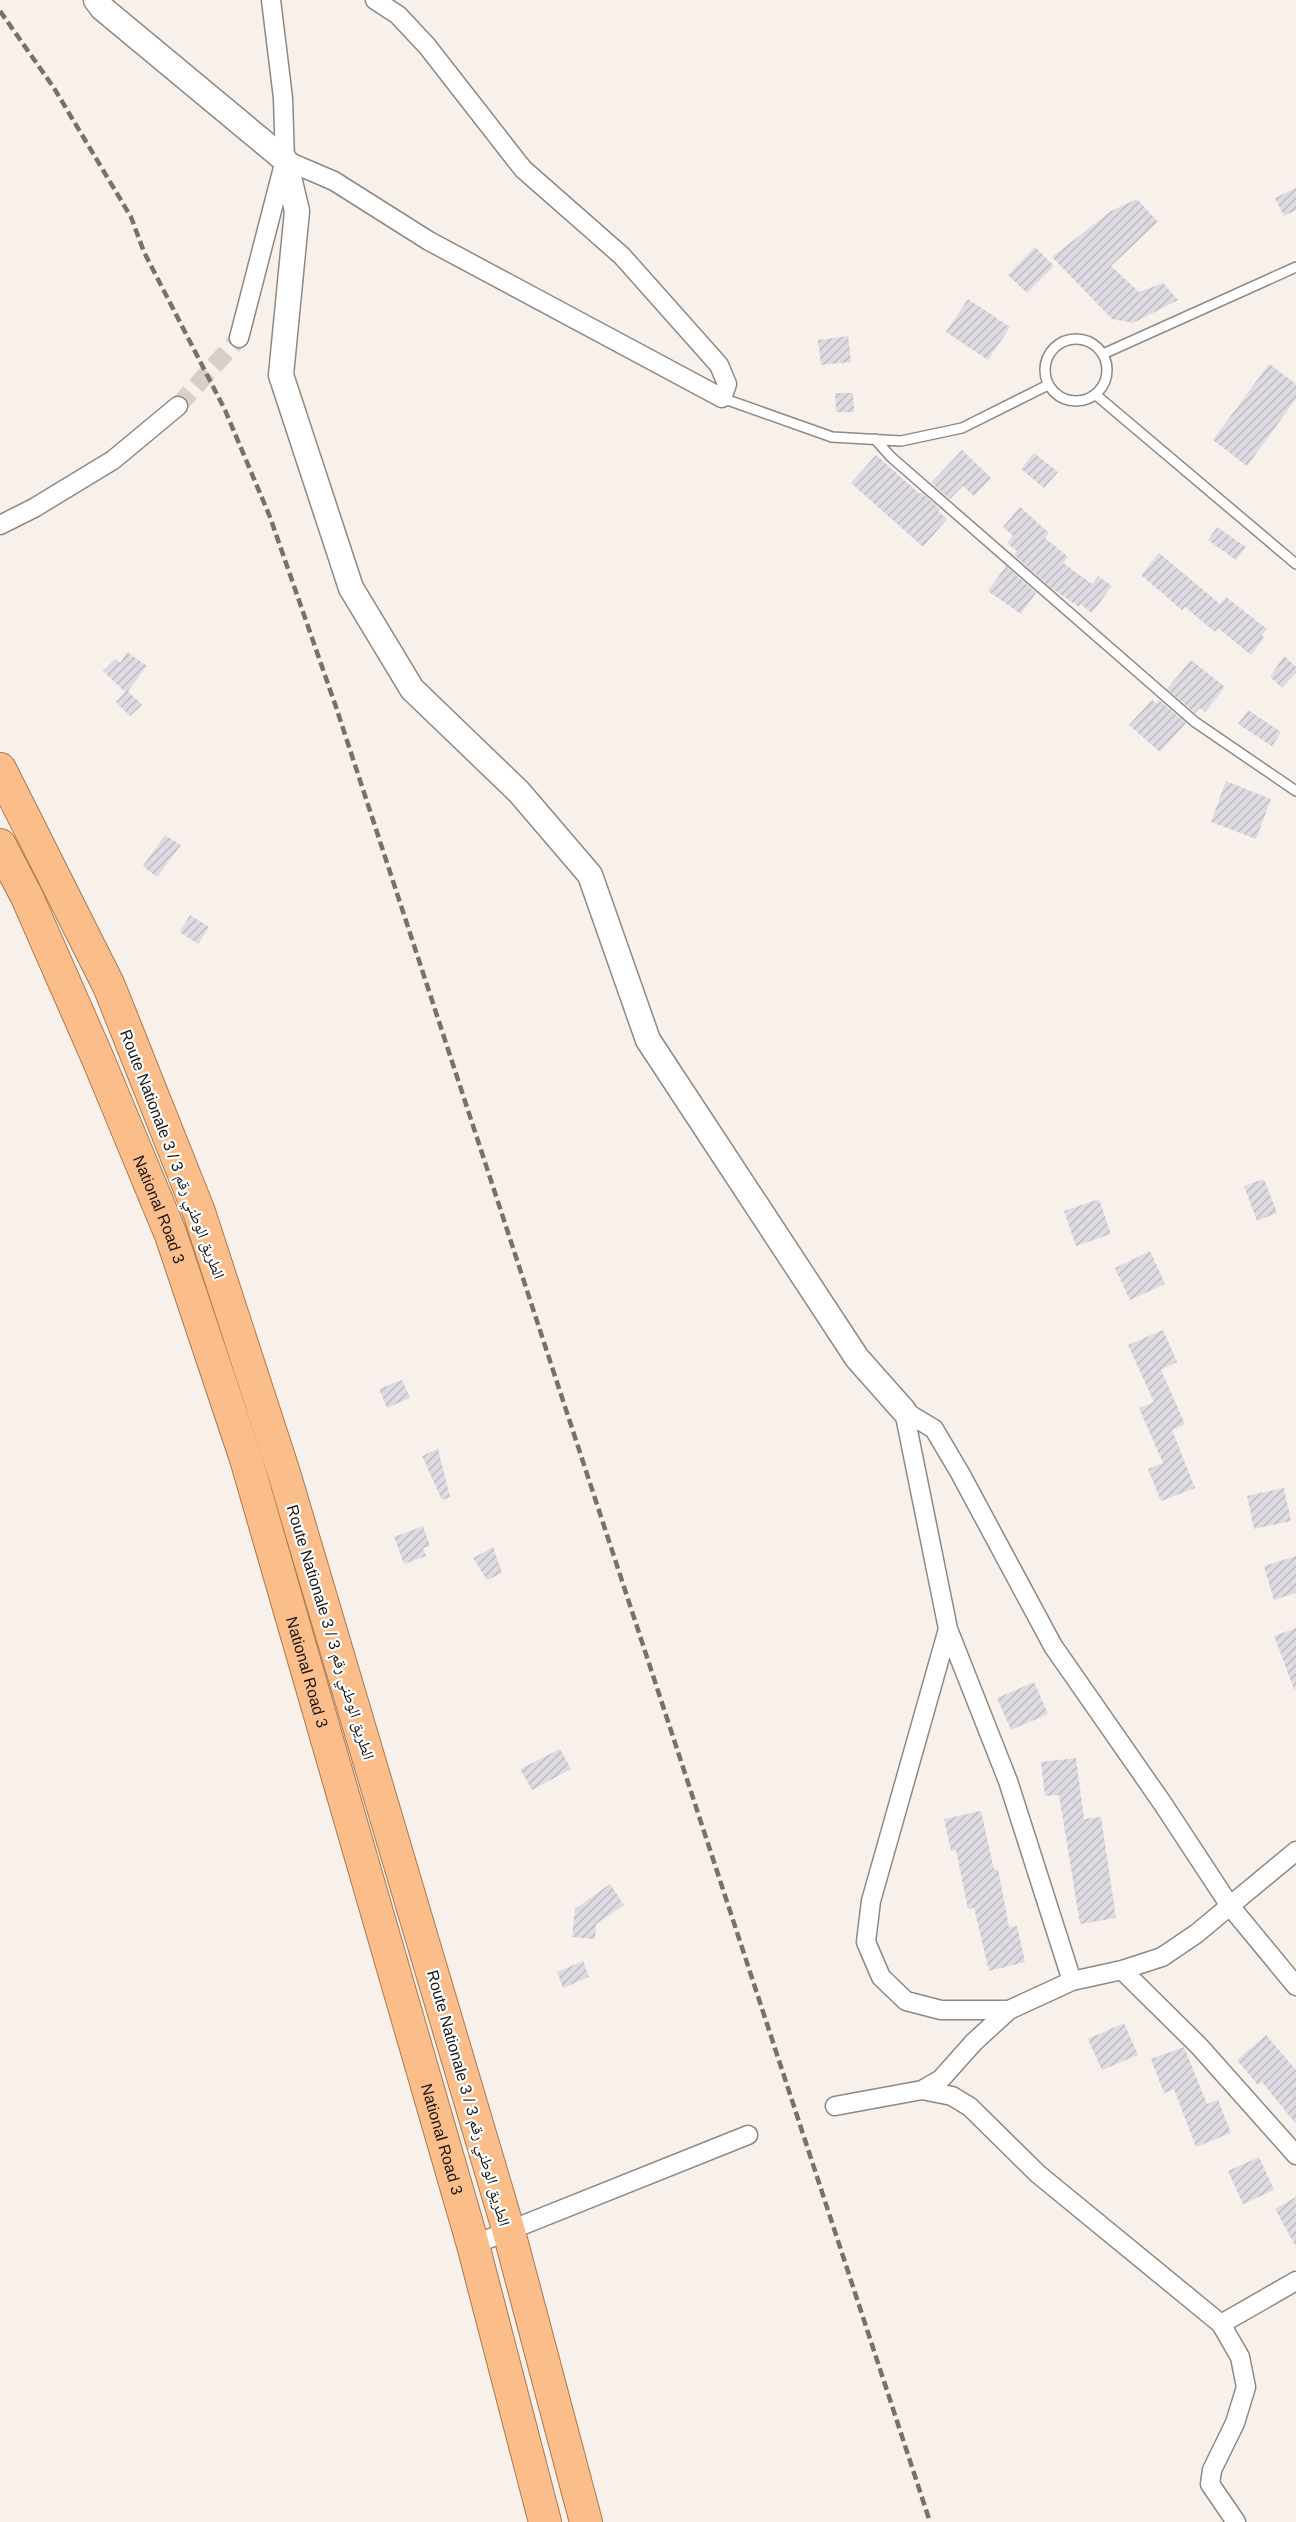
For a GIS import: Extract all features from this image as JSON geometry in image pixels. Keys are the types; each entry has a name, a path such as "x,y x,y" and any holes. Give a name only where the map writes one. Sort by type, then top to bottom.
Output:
{"highway":[{"name":"Route Nationale 3 / الطريق الوطني رقم 3","path":"0,769 109,986 199,1212 287,1484 509,2232 586,2522"},
{"name":"National Road 3","path":"0,844 27,897 99,1059 171,1235 246,1459 473,2246 546,2522"}],"street":[{"path":"96,0 102,8 285,160 334,181 429,241 722,398 727,384 719,365 622,256 523,169 427,46 398,15 375,0"},
{"path":"271,0 283,98 285,160 297,211 282,375 351,588 412,689 519,792 590,875 648,1040 856,1358 904,1411 934,1429 1053,1646 1163,1803 1230,1906 1296,1986"},
{"path":"239,338 285,160"},
{"path":"0,525 34,508 113,460 178,406"},
{"path":"904,1411 948,1629 1008,1781 1072,1981"},
{"path":"948,1629 871,1901 866,1942 881,1977 906,2001 941,2010 1009,2010"},
{"path":"835,2106 922,2090 940,2079 974,2042 1009,2010 1072,1981 1122,1970 1162,1957 1196,1934 1296,1851"},
{"path":"1122,1970 1199,2046 1296,2155"},
{"path":"922,2090 952,2096 970,2106 1038,2174 1221,2324 1240,2357 1246,2387 1235,2423 1212,2470 1210,2484 1236,2522"},
{"path":"473,2246 748,2135"},
{"path":"1221,2324 1296,2280"}],"lane":[{"path":"1102,354 1296,267"},
{"path":"1076,339 1091,343 1102,354 1107,368 1105,383 1096,394 1083,401 1070,401 1057,395 1048,385 1044,369 1049,354 1060,343 1076,339"},
{"path":"722,398 831,437 901,441 962,428 1048,385"},
{"path":"1096,394 1296,564"},
{"path":"875,440 891,457 1195,722 1296,791"}],"building":[{"path":"1296,188 1296,210 1284,216 1275,198"},
{"path":"1137,199 1158,222 1111,266 1139,292 1163,283 1178,300 1133,323 1112,319 1052,257 1111,211"},
{"path":"1035,247 1054,266 1027,293 1008,275"},
{"path":"968,299 1010,327 988,360 946,332"},
{"path":"848,336 851,362 821,365 818,340"},
{"path":"1269,364 1296,384 1296,399 1247,466 1213,440"},
{"path":"835,393 853,393 854,412 836,412"},
{"path":"962,450 991,478 974,496 963,486 950,499 931,483"},
{"path":"1034,453 1058,472 1044,488 1021,469"},
{"path":"876,455 940,509 938,511 947,519 923,547 851,483"},
{"path":"1020,507 1049,533 1045,538 1068,557 1063,563 1092,584 1098,576 1112,586 1092,613 1050,587 1014,555 1017,551 1007,543 1013,536 1003,527"},
{"path":"1217,527 1246,547 1236,560 1208,540"},
{"path":"1159,553 1220,604 1226,597 1267,629 1262,635 1264,638 1251,655 1218,628 1215,632 1185,607 1182,610 1141,575"},
{"path":"1006,566 1036,593 1021,614 988,591"},
{"path":"127,652 147,666 128,691 142,705 130,716 116,702 125,692 103,671 116,659 120,663"},
{"path":"1284,656 1296,667 1296,673 1282,688 1270,677"},
{"path":"1191,660 1225,687 1205,712 1200,708 1195,713 1167,689"},
{"path":"1152,700 1156,703 1159,700 1186,723 1160,752 1129,725"},
{"path":"1248,710 1281,732 1272,746 1238,724"},
{"path":"1226,781 1271,799 1256,839 1211,822"},
{"path":"165,835 181,845 157,877 143,866"},
{"path":"190,915 209,927 198,944 180,932"},
{"path":"1264,1179 1277,1213 1257,1221 1244,1186"},
{"path":"1099,1199 1111,1234 1076,1246 1064,1211"},
{"path":"1150,1251 1165,1284 1130,1300 1115,1268"},
{"path":"1163,1330 1177,1362 1161,1370 1185,1424 1172,1430 1195,1488 1161,1501 1148,1469 1163,1463 1139,1408 1154,1402 1128,1345"},
{"path":"402,1380 410,1398 387,1408 379,1389"},
{"path":"438,1449 450,1497 442,1500 422,1456"},
{"path":"1284,1488 1291,1521 1254,1529 1247,1496"},
{"path":"423,1526 430,1546 423,1548 426,1556 404,1564 394,1537"},
{"path":"493,1547 502,1573 487,1580 473,1558"},
{"path":"1296,1556 1296,1593 1274,1600 1264,1566"},
{"path":"1296,1628 1296,1689 1294,1689 1274,1636"},
{"path":"1034,1682 1048,1714 1011,1730 997,1698"},
{"path":"560,1749 571,1769 532,1790 520,1769"},
{"path":"1076,1758 1084,1819 1101,1817 1116,1918 1080,1924 1059,1795 1045,1796 1041,1762"},
{"path":"981,1811 994,1870 998,1869 1009,1927 1017,1926 1025,1962 989,1971 974,1908 968,1909 956,1850 951,1851 944,1819"},
{"path":"610,1884 624,1905 596,1924 595,1939 572,1937 575,1909"},
{"path":"583,1961 589,1977 563,1988 557,1972"},
{"path":"1124,2023 1138,2055 1102,2070 1088,2039"},
{"path":"1266,2035 1296,2070 1296,2124 1262,2082 1258,2085 1237,2060"},
{"path":"1184,2047 1207,2104 1218,2100 1231,2133 1196,2147 1174,2089 1164,2093 1151,2059"},
{"path":"1259,2157 1274,2190 1243,2204 1228,2171"},
{"path":"1296,2197 1296,2247 1275,2209"}],"tunnel":[{"path":"178,406 239,338"}],"railway":[{"path":"0,11 54,88 131,217 144,252 225,410 270,517 336,707 930,2522"}]}
